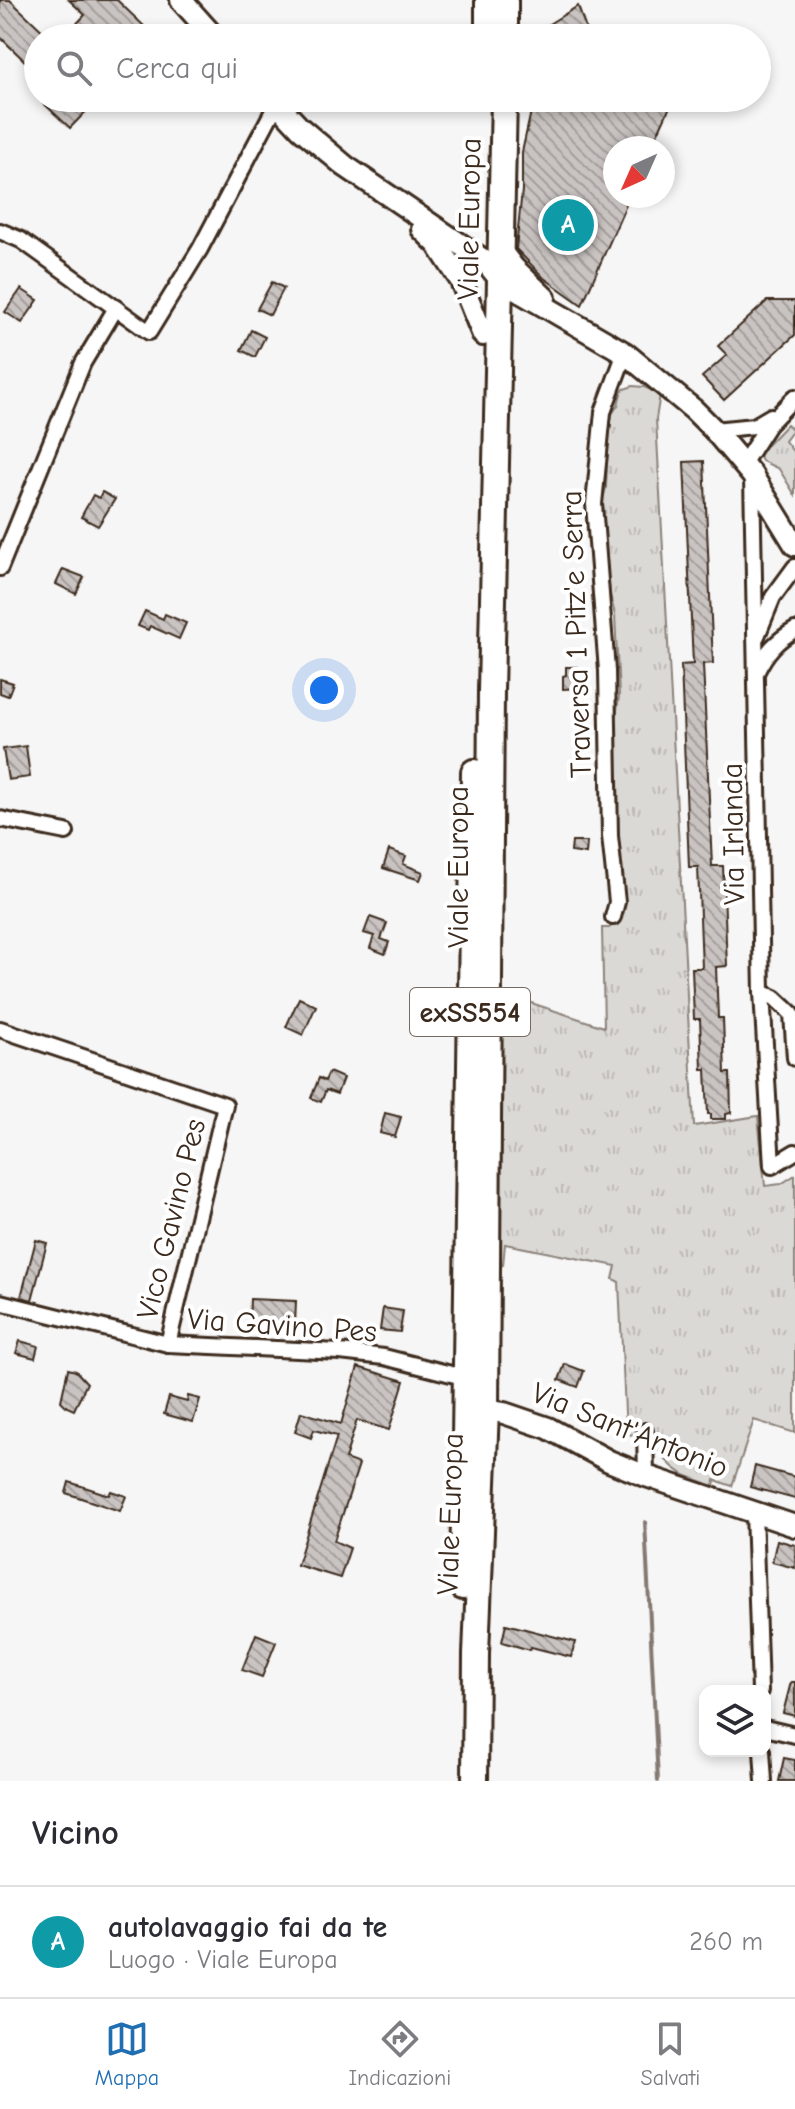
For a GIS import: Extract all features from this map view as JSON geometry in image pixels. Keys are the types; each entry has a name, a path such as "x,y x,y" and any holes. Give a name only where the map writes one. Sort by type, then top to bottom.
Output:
{"main road":[{"path":"488,0 488,24"},
{"path":"505,0 505,24"},
{"name":"Viale Europa","path":"475,1781 476,1654 486,1410 491,691 501,281 493,256 488,112"},
{"name":"Viale Europa","path":"459,1781 483,335 493,256 503,112"}],"street":[{"path":"181,0 202,24"},
{"path":"0,231 21,240 149,332 200,249 268,112"},
{"path":"285,112 334,157 380,191 437,244 461,281 483,335"},
{"path":"380,191 514,268 565,317"},
{"path":"501,281 625,353 694,410 747,470 794,541"},
{"path":"0,568 83,363 116,308"},
{"name":"Traversa 1 Pitz'e Serra","path":"613,917 617,902 610,836 607,671 594,504 603,412 625,353"},
{"path":"747,470 755,444 795,397"},
{"path":"714,430 754,426 781,410"},
{"name":"Via Irlanda","path":"747,470 755,640 762,992 772,1166 795,1152"},
{"name":"Via Irlanda","path":"755,640 773,597 795,567"},
{"path":"756,675 769,649 795,630"},
{"path":"0,819 66,832"},
{"path":"762,992 775,998 792,1014 795,1058"},
{"name":"Vico Gavino Pes","path":"0,1029 225,1105 168,1344"},
{"name":"Via Gavino Pes","path":"0,1302 168,1344 355,1353 384,1357 467,1378"},
{"name":"Via Sant'Antonio","path":"486,1410 548,1428 609,1461 646,1476 795,1526"},
{"path":"645,1431 646,1476"},
{"path":"754,1512 760,1685"},
{"path":"771,1729 795,1735"},
{"path":"762,1757 764,1781"}],"green space":[{"path":"633,386 660,394 656,419 694,1126 758,1116 765,1186 781,1184 795,1175 795,1433 754,1420 732,1486 715,1480 714,1486 684,1475 665,1459 658,1449 655,1436 647,1428 637,1435 626,1434 619,1282 613,1279 616,1266 505,1244 503,1265 493,1271 493,992 604,1027 602,928 609,928 620,920 623,909 614,775 614,731 619,696 615,615 608,586 599,512 606,488 612,414 624,389"},
{"path":"787,424 793,430 785,441 795,454 795,495 779,469 762,461 757,452"}],"building":[{"path":"0,0 10,0 35,24 24,24 24,60 0,37"},
{"path":"69,0 117,0 142,24 76,24 85,15"},
{"path":"578,6 584,24 549,24"},
{"path":"53,112 85,112 70,128"},
{"path":"531,112 668,112 657,136 603,136 603,208 625,208 582,305 544,278 516,249 522,152"},
{"path":"272,282 284,288 270,315 257,309"},
{"path":"21,289 38,300 22,323 5,312"},
{"path":"767,301 795,301 795,335 724,400 702,377 727,355 718,346"},
{"path":"251,330 265,337 255,357 241,350"},
{"path":"704,461 713,663 703,664 712,866 723,866 727,966 716,967 718,1018 723,1018 725,1073 730,1073 731,1113 726,1114 726,1119 711,1119 711,1114 708,1114 700,1019 694,1019 692,968 702,968 698,867 689,867 681,665 693,664 684,462"},
{"path":"102,492 115,499 98,526 81,517 93,495 99,498"},
{"path":"63,569 84,577 76,594 56,584"},
{"path":"145,611 163,619 165,614 186,623 179,639 150,626 148,630 138,626"},
{"path":"566,667 581,670 582,688 563,689"},
{"path":"0,679 13,683 8,696 0,693"},
{"path":"26,746 30,777 8,780 3,749"},
{"path":"572,842 587,842 586,854 571,852"},
{"path":"389,850 406,856 403,864 423,872 420,880 383,868"},
{"path":"370,917 387,923 381,939 389,942 385,954 370,948 374,936 364,933"},
{"path":"299,998 316,1006 303,1035 286,1027"},
{"path":"329,1072 343,1078 337,1094 326,1090 321,1102 311,1098 319,1078 325,1081"},
{"path":"385,1113 401,1117 395,1137 380,1133"},
{"path":"36,1240 47,1243 32,1300 21,1297"},
{"path":"250,1299 296,1301 295,1326 249,1324"},
{"path":"383,1308 403,1311 400,1332 380,1330"},
{"path":"20,1341 38,1346 35,1358 16,1353"},
{"path":"565,1364 584,1371 578,1387 559,1380"},
{"path":"358,1367 404,1381 389,1430 357,1420 345,1459 359,1464 334,1541 350,1548 340,1578 297,1565 337,1436 314,1430 311,1438 295,1432 301,1412 341,1424"},
{"path":"68,1369 76,1371 87,1383 74,1410 61,1401"},
{"path":"188,1396 200,1399 193,1422 164,1414 169,1397 187,1402"},
{"path":"755,1466 795,1477 795,1499 750,1487"},
{"path":"69,1482 109,1495 111,1491 126,1496 120,1511 66,1493"},
{"path":"777,1540 795,1545 795,1568 772,1562"},
{"path":"506,1624 575,1642 571,1657 502,1642"},
{"path":"256,1634 276,1642 262,1677 242,1670"},
{"path":"791,1682 795,1682 795,1716 783,1713"},
{"path":"784,1758 795,1760 795,1781 779,1781"}],"waterway":[{"path":"645,1522 658,1781"}],"place":[{"name":"autolavaggio fai da te","path":"568,225"}]}
